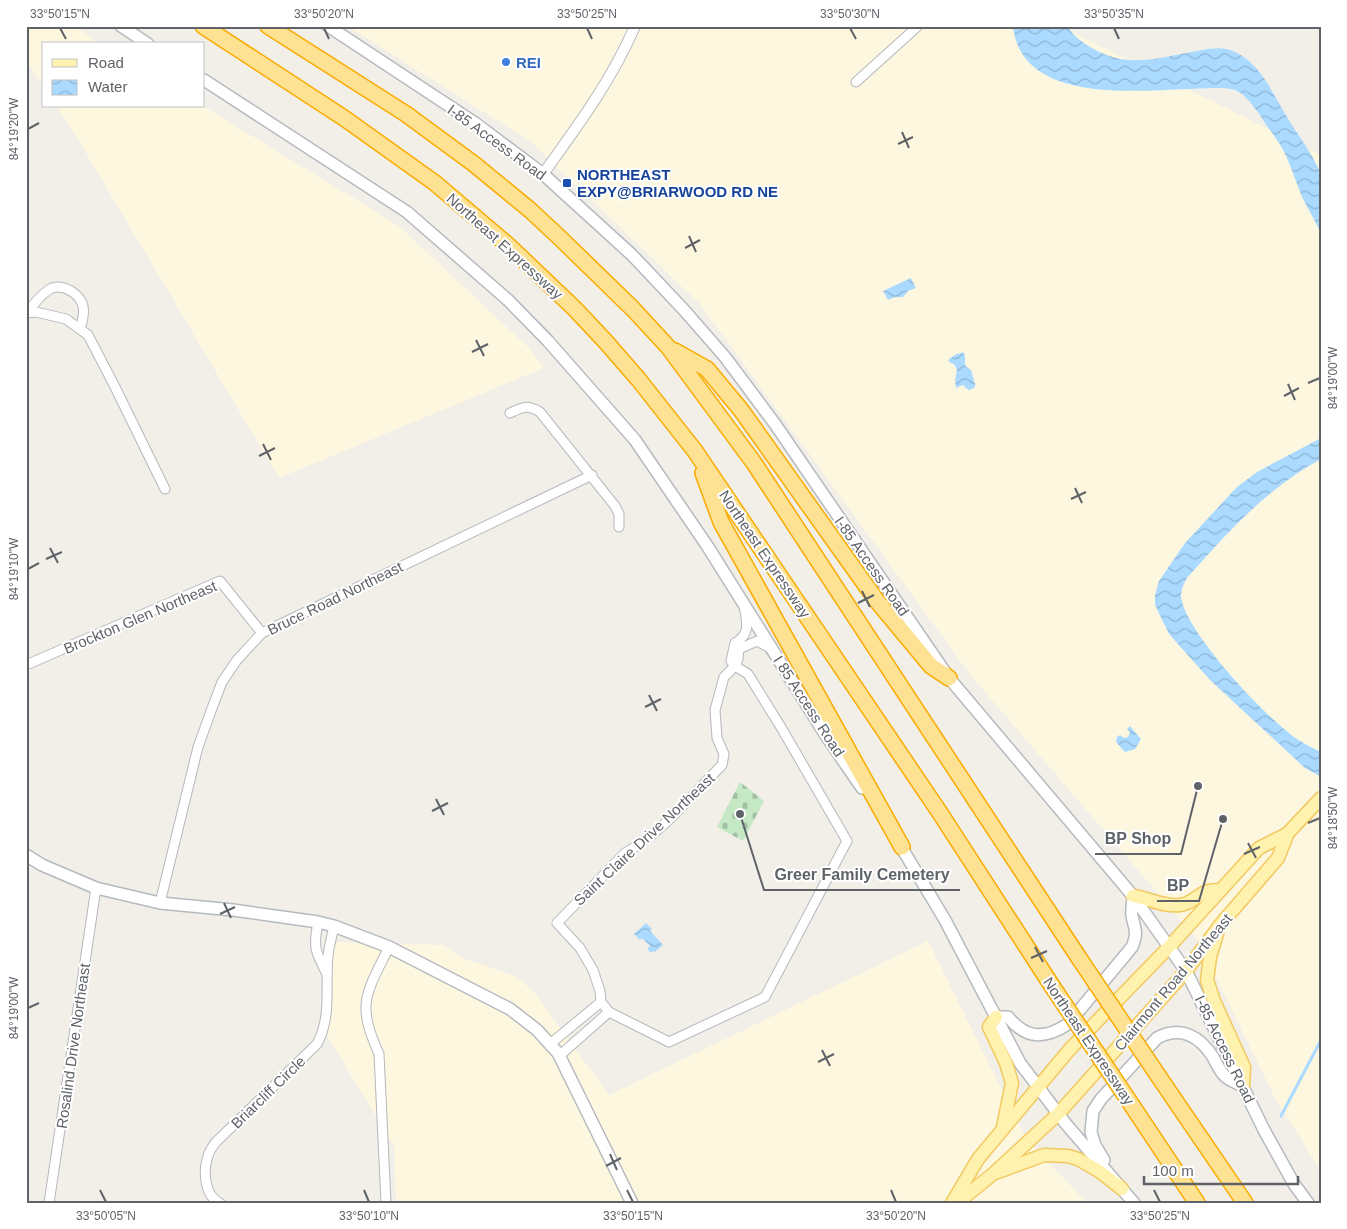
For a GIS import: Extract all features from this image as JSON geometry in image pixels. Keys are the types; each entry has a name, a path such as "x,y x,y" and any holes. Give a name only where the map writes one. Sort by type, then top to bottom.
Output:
{"highway":[{"name":"Northeast Expressway","path":"203,26 344,118 435,183 472,213 594,329 639,380 695,451 940,813 1052,986 1197,1203"},
{"path":"268,26 406,114 474,164 530,210 559,237 627,303 669,348 754,463 1079,958 1245,1203"},
{"path":"669,348 707,369 740,410 877,601 931,666 949,678"},
{"path":"695,451 721,522 902,847"}],"main road":[{"path":"121,26 145,42"},
{"name":"I-85 Access Road","path":"328,26 475,124 543,174 632,255 724,356 776,424 949,678 1133,896 1186,971 1294,1184 1308,1203"},
{"name":"I 85 Access Road","path":"205,81 407,212 508,300 548,341 635,440 718,564 828,737 902,847"},
{"name":"Clairmont Road Northeast","path":"952,1203 978,1159 1070,1049 1169,947 1259,848 1288,833 1318,801"},
{"name":"Clairmont Road Northeast","path":"957,1203 993,1174 1058,1114 1186,971 1220,924 1278,858 1288,833"},
{"path":"902,847 945,920 1020,1063 1058,1114 1134,1203"},
{"path":"26,855 42,865 96,888 160,904 233,910 334,926 389,947 510,1009 537,1030 559,1056 632,1203"},
{"path":"996,1017 1008,1018 1016,1027 1032,1034 1043,1035 1056,1031 1068,1024 1132,947 1136,928 1132,915 1133,896 1146,897 1168,906 1191,902 1206,891 1221,890"},
{"path":"1122,1189 1095,1145 1091,1132 1091,1118 1096,1105 1157,1038 1166,1033 1175,1032 1191,1036 1203,1044 1224,1076 1243,1086 1244,1067 1214,1001 1207,980 1210,957 1220,924"},
{"path":"996,1017 989,1027 1006,1063 1012,1083 1002,1129"},
{"path":"993,1174 1019,1166 1044,1155 1068,1156 1078,1159 1100,1171 1122,1189"}],"street":[{"path":"543,174 579,123 622,56 635,26"},
{"path":"856,82 918,26"},
{"path":"26,313 51,289 63,287 75,294 83,305 84,318 80,329"},
{"path":"26,313 36,312 66,319 88,335 165,489"},
{"path":"510,413 525,406 533,407 540,412 615,506 619,514 619,527"},
{"name":"Bruce Road Northeast","path":"160,904 198,748 211,710 222,682 237,660 262,633 592,475"},
{"name":"Brockton Glen Northeast","path":"26,665 220,581 262,633"},
{"path":"743,604 747,626 744,642"},
{"path":"735,666 731,662 735,643 757,641 772,649"},
{"name":"Saint Claire Drive Northeast","path":"735,666 748,674 847,841 765,997 669,1042 609,1012 601,1002 600,991 593,970 580,948 557,923 625,853 639,845 665,823 722,765 724,754 717,738 715,710 724,676 735,666"},
{"name":"Rosalind Drive Northeast","path":"49,1203 96,888"},
{"path":"318,922 314,941 316,952 328,974"},
{"name":"Briarcliff Circle","path":"220,1203 217,1202 207,1186 205,1174 208,1155 216,1142 317,1044 324,1032 327,1012 328,955 334,926"},
{"path":"386,1203 379,1054 371,1033 366,1009 368,992 389,947"},
{"path":"550,1044 601,1002"},
{"path":"559,1056 609,1012"},
{"path":"583,1017 592,1027"}],"shaded area":[{"path":"26,26 75,26 98,42 42,42 42,83 26,60"},
{"path":"347,26 1060,26 1321,155 1321,1171 1276,1100 1197,939 972,677 700,304 531,142"},
{"path":"205,107 399,226 529,348 544,368 279,478 58,108"},
{"path":"928,941 1026,1139 1087,1203 396,1203 394,1146 325,1032 328,942 443,945 463,958 515,976 534,992 609,1095"}],"green space":[{"path":"740,782 764,801 743,841 717,827"}],"water":[{"path":"1013,26 1067,26 1075,36 1088,46 1120,59 1147,60 1218,48 1233,51 1243,56 1265,80 1320,172 1322,192 1321,233 1303,199 1279,143 1250,101 1241,93 1232,89 1220,88 1139,91 1111,90 1083,87 1058,80 1036,69 1021,51"},
{"path":"911,278 916,288 908,291 903,297 895,297 888,300 883,291"},
{"path":"963,352 965,365 971,371 975,383 975,387 970,390 963,385 956,388 957,370 954,364 948,360"},
{"path":"1321,438 1321,459 1283,483 1249,512 1187,578 1181,596 1196,630 1228,672 1281,726 1297,739 1321,752 1321,777 1305,768 1210,680 1169,634 1155,605 1155,595 1159,581 1185,543 1237,487 1257,472"},
{"path":"1130,726 1141,739 1135,749 1125,752 1116,742 1117,737 1120,735 1124,738 1128,737 1130,732 1127,729"},
{"path":"646,923 652,929 650,931 663,945 651,953 647,949 650,946 642,938 640,940 634,934"}],"waterway":[{"path":"1281,1116 1321,1040"}],"place":[{"name":"REI","path":"506,62"},
{"name":"NORTHEAST EXPY@BRIARWOOD RD NE","path":"567,183"},
{"name":"BP Shop","path":"1198,786"},
{"name":"Greer Family Cemetery","path":"740,814"},
{"name":"BP","path":"1223,819"}]}
